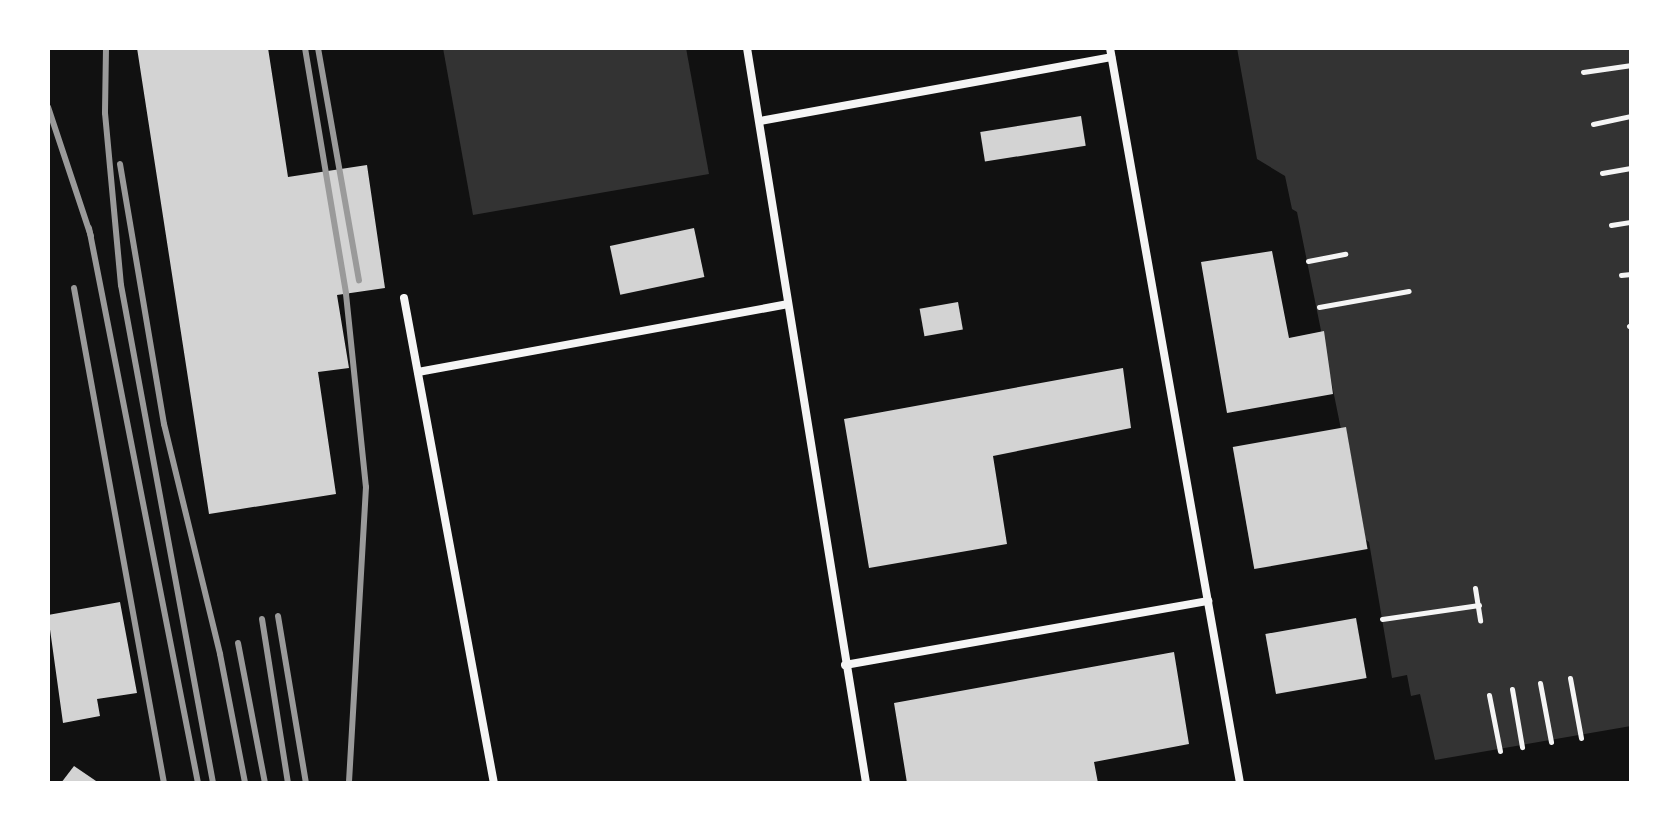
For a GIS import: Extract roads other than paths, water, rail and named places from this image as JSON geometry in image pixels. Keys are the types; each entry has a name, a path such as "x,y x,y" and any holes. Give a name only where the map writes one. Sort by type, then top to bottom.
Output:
{"street":[{"path":"747,48 866,783"},
{"path":"760,121 1110,52 1240,783"},
{"path":"404,298 494,783"},
{"path":"418,372 787,304"},
{"path":"845,665 1208,601"}],"railway":[{"path":"106,48 105,113 121,285 213,783"},
{"path":"305,48 346,294 366,487 349,783"},
{"path":"318,48 359,280"},
{"path":"48,107 91,236"},
{"path":"120,164 164,424 220,654 245,783"},
{"path":"89,228 198,783"},
{"path":"74,288 164,783"},
{"path":"278,616 306,783"},
{"path":"262,619 288,783"},
{"path":"238,643 265,783"}]}
